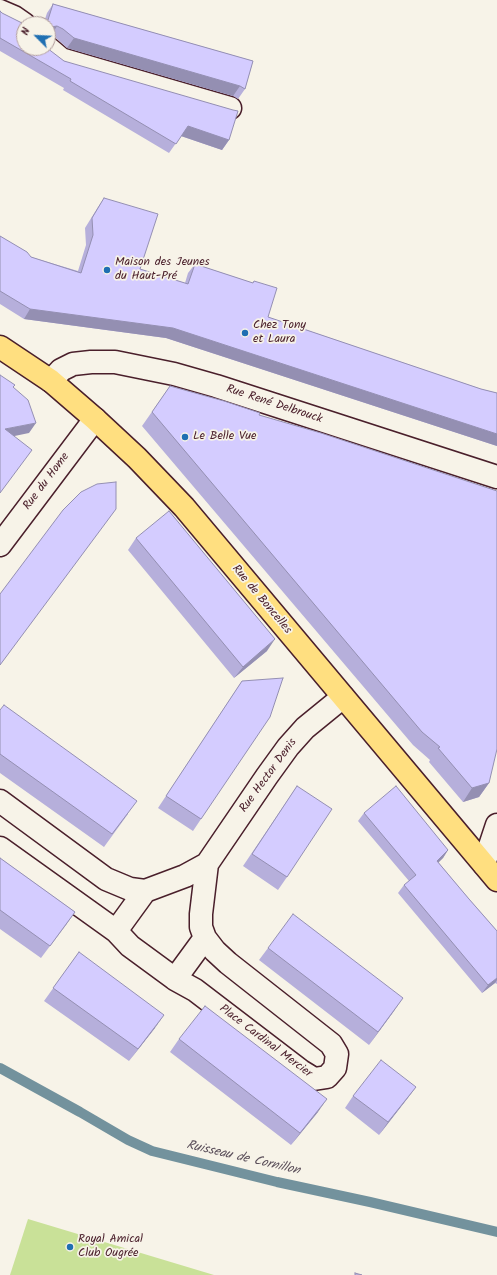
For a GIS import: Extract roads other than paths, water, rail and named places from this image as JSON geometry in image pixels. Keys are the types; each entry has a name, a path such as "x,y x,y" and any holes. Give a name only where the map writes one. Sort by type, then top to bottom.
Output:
{"main road":[{"name":"Rue de Boncelles","path":"0,346 51,381 95,419 137,458 184,507 490,872"}],"street":[{"path":"0,11 16,18"},
{"path":"56,54 61,58 230,108"},
{"name":"Rue René Delbrouck","path":"51,381 61,370 73,364 91,362 115,362 174,374 216,386 497,477"},
{"name":"Rue du Home","path":"0,545 95,419"},
{"name":"Rue Hector Denis","path":"207,864 288,747 305,728 343,697"},
{"path":"0,801 106,879 130,889 145,891 185,876 207,864"},
{"path":"490,872 497,825"},
{"name":"Place Cardinal Mercier","path":"0,848 116,930 130,946 175,979 195,990 301,1071 314,1079 327,1077 335,1068 337,1054 331,1044 228,963 215,951 205,938 201,927 201,914 207,864"},
{"path":"116,930 145,891"},
{"path":"175,979 205,938"}],"waterway":[{"name":"Ruisseau de Cornillon","path":"0,1068 128,1140 152,1151 277,1182 497,1232"}],"place":[{"name":"Maison des Jeunes du Haut-Pré","path":"107,270"},
{"name":"Chez Tony et Laura","path":"245,333"},
{"name":"Le Belle Vue","path":"185,437"},
{"name":"Royal Amical Club Ougrée","path":"70,1247"}]}
